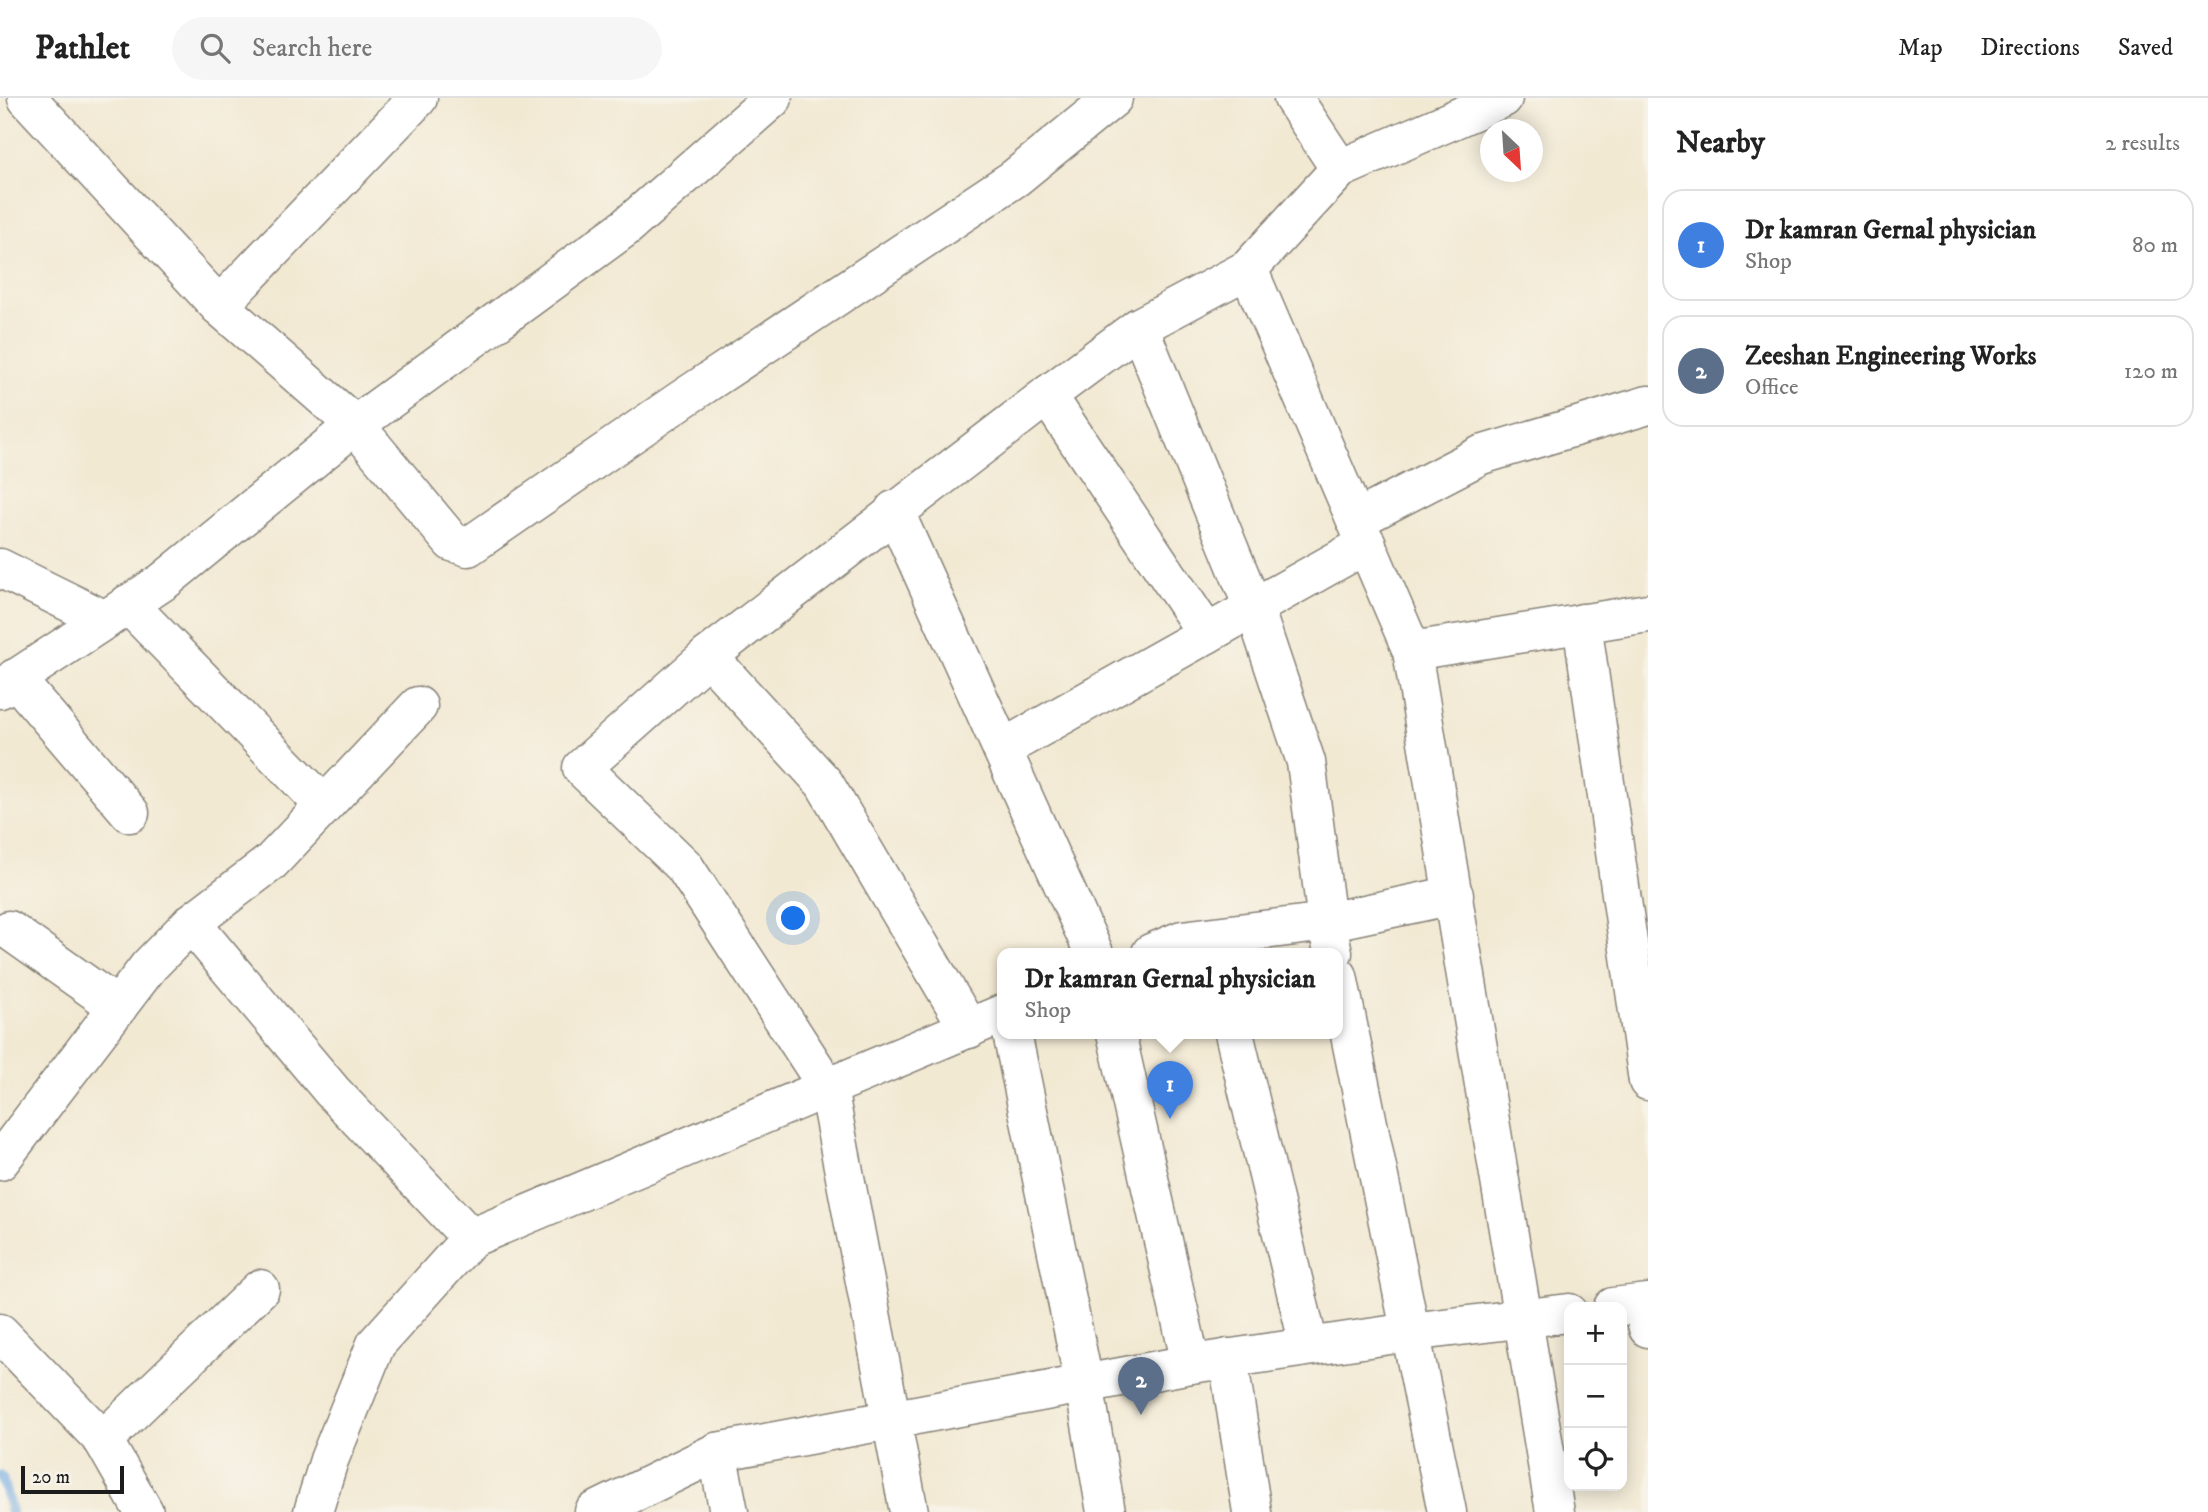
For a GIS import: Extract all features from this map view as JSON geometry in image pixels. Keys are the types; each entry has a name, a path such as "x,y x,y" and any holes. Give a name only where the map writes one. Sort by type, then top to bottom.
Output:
{"street":[{"path":"27,98 219,306 355,425 452,542 468,547 681,400 1015,178 1113,98"},
{"path":"219,306 418,98"},
{"path":"130,813 8,683 164,581 355,425 626,227 773,98"},
{"path":"1293,98 1340,169"},
{"path":"909,1512 828,1088 684,866 582,768 708,656 894,510 1139,327 1248,269 1340,169 1503,98"},
{"path":"1248,269 1412,650 1555,1512"},
{"path":"1139,327 1253,607 1306,762 1330,937"},
{"path":"1049,394 1052,404 1207,634"},
{"path":"1002,749 1253,607 1361,532 1481,455 1648,405"},
{"path":"894,510 1092,948"},
{"path":"0,568 116,612 324,805"},
{"path":"1412,650 1648,613"},
{"path":"1582,623 1648,1081"},
{"path":"313,1512 328,1460 376,1344 471,1238 986,1022 824,783 708,656"},
{"path":"0,1161 149,966 191,923 271,862 418,706"},
{"path":"1163,948 1182,940 1213,944 1330,937 1454,895"},
{"path":"191,923 332,1091 471,1238"},
{"path":"9,930 118,1007"},
{"path":"1343,1001 1447,1512"},
{"path":"1013,1039 1084,1383 1106,1512"},
{"path":"1117,1039 1191,1364"},
{"path":"1235,1039 1309,1346"},
{"path":"103,1440 260,1289"},
{"path":"594,1512 717,1451 1191,1364 1564,1313"},
{"path":"0,1333 103,1440 144,1512"},
{"path":"1228,1358 1252,1512"},
{"path":"717,1451 729,1512"}],"waterway":[{"path":"0,1476 11,1512"}],"place":[{"name":"Dr kamran Gernal physician","path":"1170,1119"},
{"name":"Zeeshan Engineering Works","path":"1141,1415"}]}
